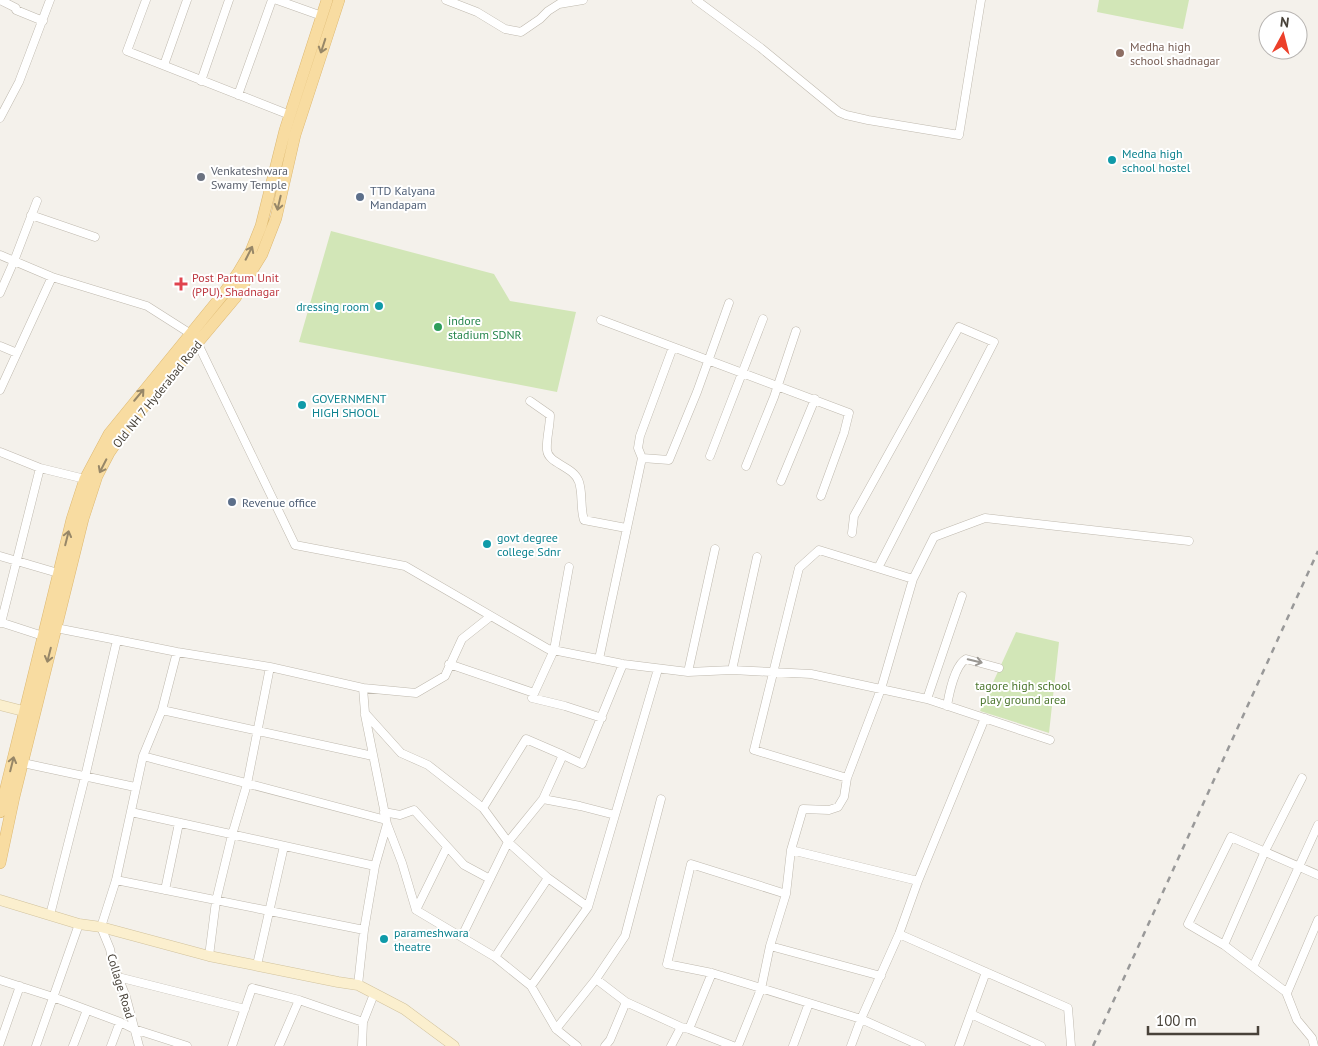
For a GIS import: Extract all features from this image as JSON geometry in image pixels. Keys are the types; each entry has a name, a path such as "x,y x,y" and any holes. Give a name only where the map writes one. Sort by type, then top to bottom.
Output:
{"main road":[{"name":"Old NH 7 Hyderabad Road","path":"0,863 23,763 43,636 72,519 85,479 109,434 234,280 251,251 261,226 290,115 327,0"},
{"name":"Old NH 7 Hyderabad Road","path":"0,812 56,628 83,519 97,476 109,453 126,428 235,298 258,262 276,218 295,135 338,0"},
{"path":"0,705 30,713"},
{"path":"0,900 79,924 101,927 209,956 338,982 358,984 404,1009 454,1046"}],"street":[{"path":"0,0 16,8 16,10 43,21"},
{"path":"1,114 19,82 50,0"},
{"path":"146,0 127,51 290,115"},
{"path":"164,65 187,0"},
{"path":"201,81 229,0"},
{"path":"238,95 272,0"},
{"path":"277,0 322,16"},
{"path":"446,0 477,12 506,30 522,32 558,4 583,0"},
{"path":"696,0 761,48 846,116 959,135 981,0"},
{"path":"0,293 37,201"},
{"path":"31,215 95,237"},
{"path":"0,254 52,277 147,306 191,334 198,344 295,545 405,566 548,649 624,664 688,672 732,670 812,674 927,699 1050,740"},
{"path":"0,390 52,277"},
{"path":"642,458 669,460 729,303"},
{"path":"710,456 763,319"},
{"path":"601,320 850,413 821,496"},
{"path":"852,533 854,516 959,327 994,342 878,568"},
{"path":"746,466 778,386 796,331"},
{"path":"0,346 17,353"},
{"path":"598,659 642,458 638,448 640,436 673,347"},
{"path":"781,482 815,399"},
{"path":"530,401 550,415 547,452 551,459 570,470 579,480 584,520 626,528"},
{"path":"0,453 40,468 85,479"},
{"path":"40,468 0,622 43,636"},
{"path":"738,1046 761,989 770,946 786,894 791,850 803,809 829,810 838,808 844,797 847,778 881,689 913,579 934,537 986,518 1189,541"},
{"path":"688,672 715,548"},
{"path":"847,778 754,750 800,568 819,550 913,579"},
{"path":"0,556 58,572"},
{"path":"732,670 757,557"},
{"path":"569,567 554,650 532,698 602,718"},
{"path":"927,699 962,596"},
{"path":"56,628 177,652 270,667 364,688 416,693 445,676 462,639 491,616"},
{"path":"50,915 86,777 117,640"},
{"path":"101,927 116,880 143,756 162,710 177,652"},
{"path":"947,706 949,695 962,661 966,659 999,668"},
{"path":"449,664 534,693"},
{"path":"484,808 526,739 582,764 624,664"},
{"path":"209,956 216,901 247,784 270,667"},
{"path":"531,986 588,906 658,669"},
{"path":"364,688 365,713 386,819 416,910 495,956 531,986 556,1028 577,1046"},
{"path":"162,710 373,756"},
{"path":"365,713 401,753 428,765 484,808 508,842 548,878 588,906"},
{"path":"851,1046 899,934 918,881 985,718"},
{"path":"462,936 508,842 543,800 564,755"},
{"path":"143,756 386,819 414,810 464,865 490,879"},
{"path":"23,763 135,787"},
{"path":"1224,945 1265,851 1302,778"},
{"path":"556,1028 596,979 625,936 661,799"},
{"path":"543,800 580,806 615,815"},
{"path":"131,812 375,866"},
{"path":"358,984 364,930 375,866 386,819"},
{"path":"165,890 179,823"},
{"path":"1253,967 1318,825"},
{"path":"1314,1046 1312,1038 1297,1020 1286,993 1224,945 1188,924 1231,837 1318,875"},
{"path":"257,965 284,846"},
{"path":"416,910 447,847"},
{"path":"791,850 918,881"},
{"path":"786,894 691,864 666,964 712,973 861,1019 921,1046"},
{"path":"495,956 548,878"},
{"path":"116,880 364,930"},
{"path":"1286,993 1318,920"},
{"path":"36,1046 79,924"},
{"name":"Collage Road","path":"101,927 126,997 139,1046"},
{"path":"899,934 1068,1008 1070,1046"},
{"path":"770,946 881,976"},
{"path":"959,1046 986,972"},
{"path":"671,1046 685,1028 712,973"},
{"path":"118,977 245,1009"},
{"path":"596,979 626,1002 685,1028 733,1046"},
{"path":"0,980 120,1022 134,1030 187,1046"},
{"path":"0,1043 20,986"},
{"path":"232,1046 252,988 299,1000 363,1022"},
{"path":"362,1046 363,1022 374,994"},
{"path":"279,1046 299,1000"},
{"path":"605,1046 610,1040 626,1002"},
{"path":"793,1046 809,1003"},
{"path":"73,1046 87,1010"},
{"path":"971,1014 1041,1046"},
{"path":"111,1046 120,1022"}],"green space":[{"path":"1099,0 1189,0 1183,29 1097,12"},
{"name":"indore stadium SDNR","path":"331,231 494,274 510,301 576,312 557,392 299,342"},
{"name":"tagore high school play ground area","path":"1016,632 1059,642 1049,733 980,711"}],"railway":[{"path":"1093,1046 1318,551"}],"place":[{"name":"Medha high school shadnagar","path":"1120,53"},
{"name":"Medha high school hostel","path":"1112,160"},
{"name":"Venkateshwara Swamy Temple","path":"201,177"},
{"name":"TTD Kalyana Mandapam","path":"360,197"},
{"name":"Post Partum Unit (PPU), Shadnagar","path":"181,284"},
{"name":"dressing room","path":"379,306"},
{"name":"indore stadium SDNR","path":"438,327"},
{"name":"GOVERNMENT HIGH SHOOL","path":"302,405"},
{"name":"Revenue office","path":"232,502"},
{"name":"govt degree college Sdnr","path":"487,544"},
{"name":"parameshwara theatre","path":"384,939"}]}
